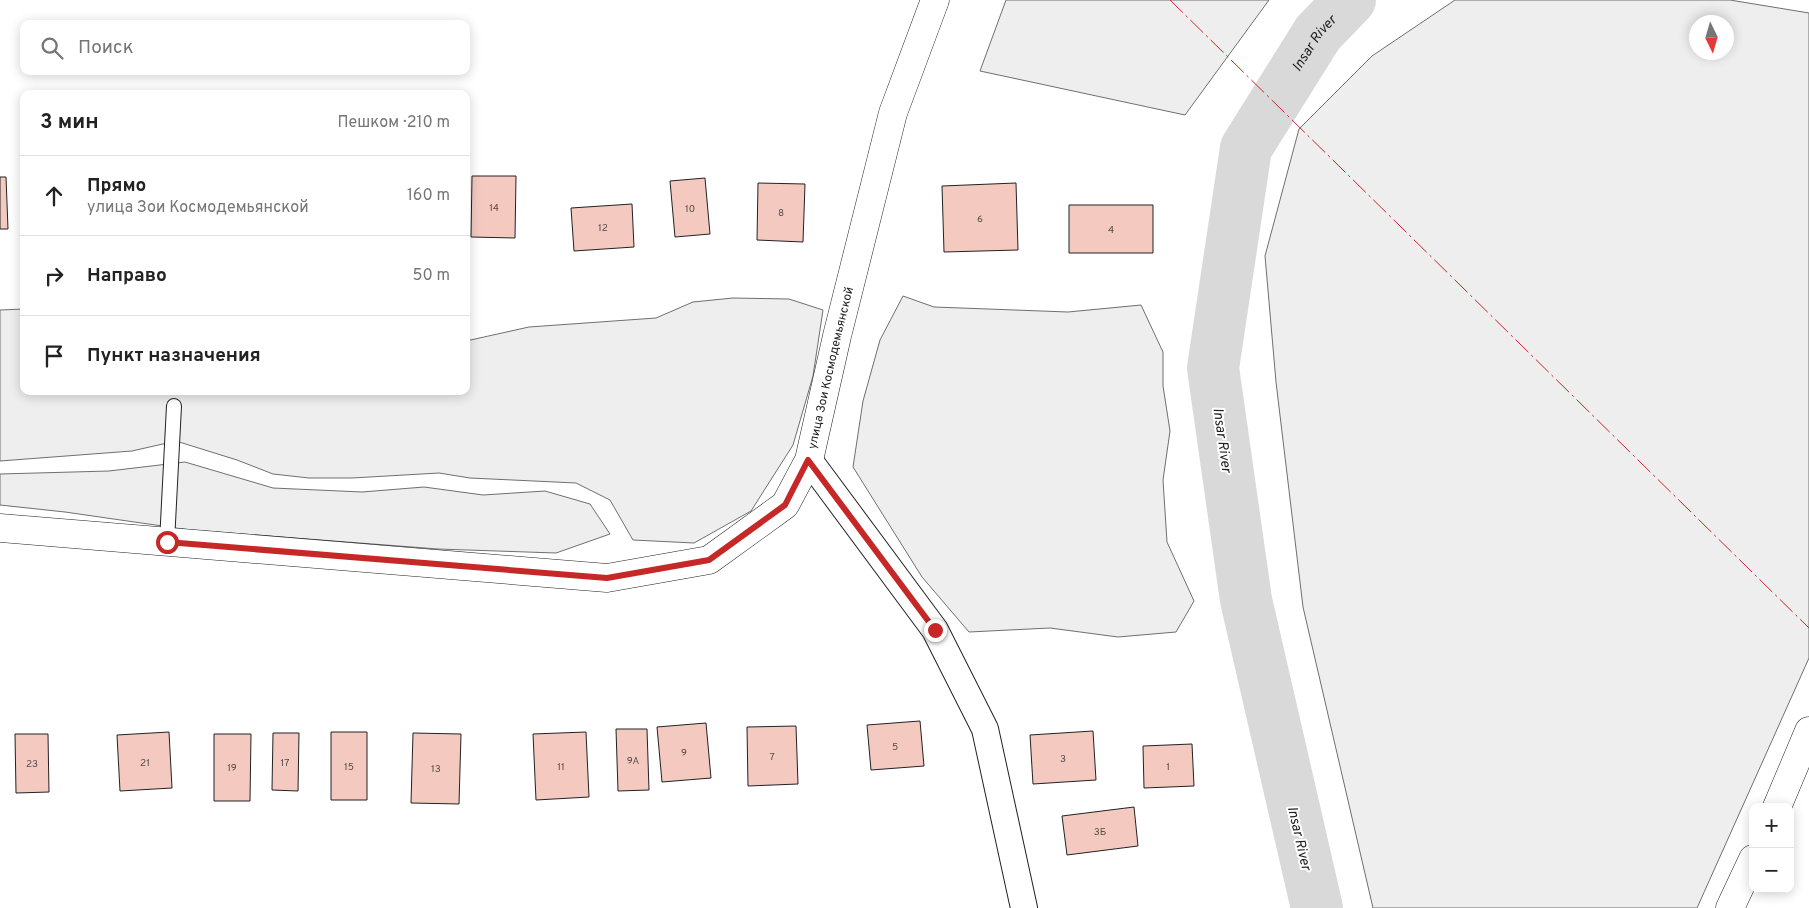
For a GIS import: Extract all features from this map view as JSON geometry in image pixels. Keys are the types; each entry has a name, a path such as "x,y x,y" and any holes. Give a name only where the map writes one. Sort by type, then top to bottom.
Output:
{"street":[{"name":"улица Зои Космодемьянской","path":"0,528 607,578 709,560 785,505 808,460 893,113 935,0"},
{"path":"808,460 935,630 985,729 1024,908"},
{"path":"1779,803 1809,731"},
{"path":"1730,908 1749,868"}],"lane":[{"path":"167,542 174,406"}],"shaded area":[{"path":"1006,0 1269,0 1185,115 980,71"},
{"path":"1455,0 1730,0 1809,13 1809,658 1697,908 1373,908 1303,607 1276,382 1265,256 1299,129 1372,56"},
{"path":"903,296 934,307 1068,312 1141,305 1163,352 1163,386 1170,431 1163,480 1167,542 1194,601 1176,632 1118,637 1050,628 969,632 922,577 853,467 863,401 880,340"},
{"path":"733,298 789,299 823,310 813,376 793,445 751,511 694,543 633,540 610,500 576,483 470,478 439,473 352,478 309,478 273,474 237,460 176,441 132,451 0,461 0,310 20,309 20,395 470,395 470,340 529,327 656,318 693,302"},
{"path":"185,462 273,488 362,492 424,487 483,495 545,491 590,504 610,534 556,553 438,549 190,530 65,512 0,505 0,474 109,471"}],"building":[{"path":"472,176 516,176 515,238 471,237"},
{"path":"0,177 6,177 8,229 0,229"},
{"path":"705,178 710,234 675,237 670,181"},
{"path":"758,183 805,184 803,242 757,240"},
{"path":"1016,183 1018,250 944,252 942,186"},
{"path":"632,204 634,247 574,251 571,208"},
{"path":"1069,205 1153,205 1153,253 1069,253"},
{"path":"920,721 924,766 871,770 867,725"},
{"path":"706,723 711,778 662,782 657,727"},
{"path":"796,726 798,784 748,786 747,727"},
{"path":"616,729 647,729 649,790 618,791"},
{"path":"1093,731 1096,780 1033,784 1030,735"},
{"path":"169,732 172,788 120,791 117,735"},
{"path":"331,732 367,732 367,800 331,800"},
{"path":"586,732 589,797 536,800 533,734"},
{"path":"273,733 299,733 298,791 272,790"},
{"path":"413,733 461,734 459,804 411,803"},
{"path":"15,734 48,734 49,792 16,793"},
{"path":"214,734 251,734 250,801 214,801"},
{"path":"1192,744 1194,786 1144,788 1143,746"},
{"path":"1134,807 1138,846 1067,855 1062,816"}],"waterway":[{"name":"Insar River","path":"1317,908 1246,600 1213,368 1246,148 1318,33 1350,0"}],"power":[{"path":"1170,0 1809,628"}],"route":[{"path":"167,542 607,578 709,560 785,505 808,460 935,630"}]}
